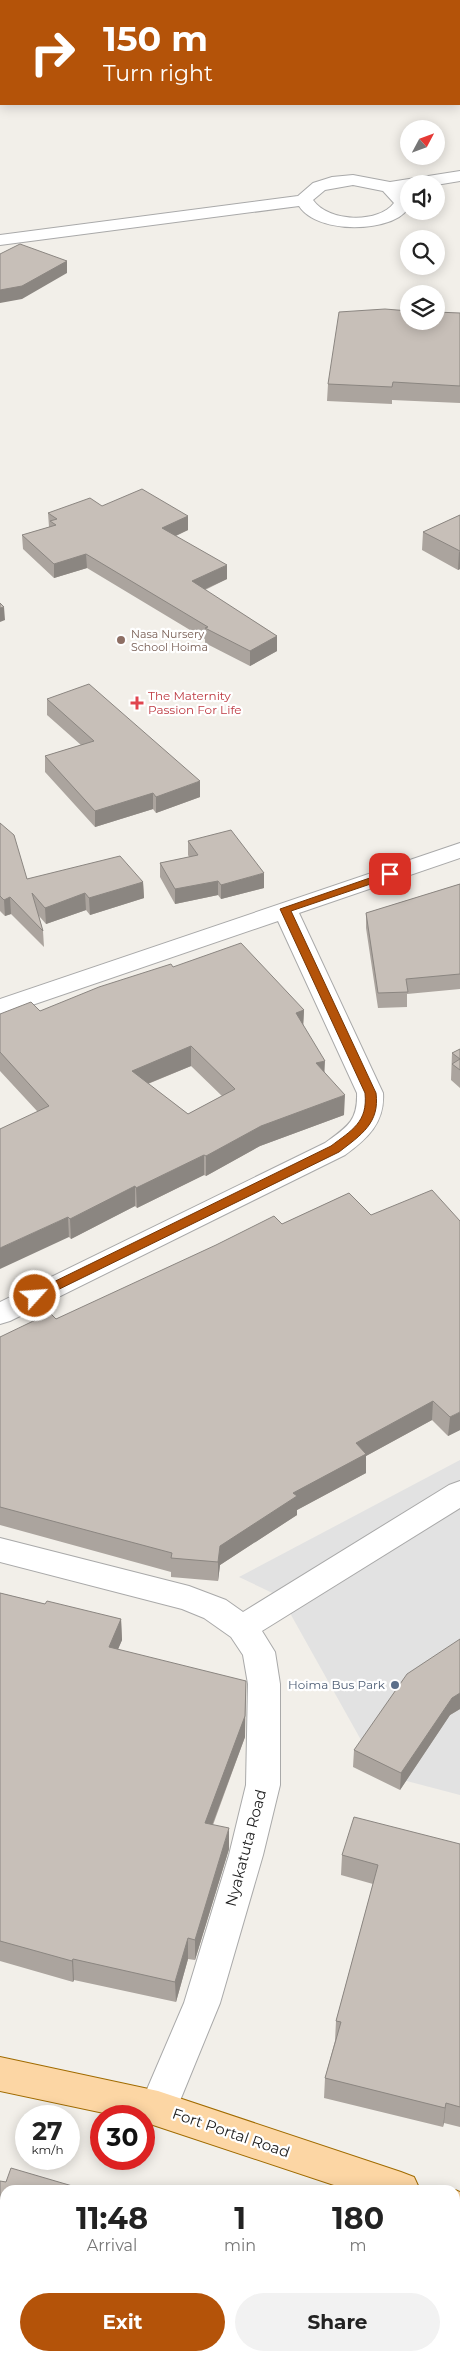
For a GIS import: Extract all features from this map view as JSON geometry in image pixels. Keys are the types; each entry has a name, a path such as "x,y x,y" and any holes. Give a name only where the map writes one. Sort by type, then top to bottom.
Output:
{"main road":[{"name":"Fort Portal Road","path":"0,2074 158,2108 386,2185"}],"street":[{"path":"388,187 460,176"},
{"path":"363,181 388,187 400,194 403,203 396,212 382,218 345,221 328,219 315,214 307,207 304,200 308,192 319,186 334,182 363,181"},
{"path":"0,240 304,200"},
{"path":"4,1001 460,850"},
{"path":"0,1314 335,1149 354,1135 369,1118 372,1105 370,1093 285,909"},
{"path":"242,1628 460,1493"},
{"name":"Nyakatuta Road","path":"0,1550 189,1598 215,1609 242,1628 259,1652 264,1684 263,1784 246,1855 202,2003 158,2108"}],"shaded area":[{"name":"Hoima Bus Park","path":"460,1460 460,1795 380,1774 281,1597 239,1577"}],"building":[{"path":"20,244 67,261 22,286 0,290 0,254"},
{"path":"385,309 400,310 400,330 445,330 445,312 460,313 460,386 393,382 392,387 328,384 339,312"},
{"path":"142,489 188,516 162,528 227,565 192,581 277,636 250,651 205,628 208,627 86,554 54,564 22,535 56,525 50,521 57,519 48,513 90,498 102,506"},
{"path":"460,515 460,551 423,532"},
{"path":"89,684 200,781 156,797 153,793 95,811 45,756 94,741 47,699"},
{"path":"0,823 14,835 27,879 120,856 143,882 89,898 85,893 45,908 32,893 43,931 10,897 4,900 0,896"},
{"path":"231,830 264,873 221,885 218,881 175,889 160,863 198,855 188,841"},
{"path":"460,884 460,974 406,979 408,992 378,993 366,913"},
{"path":"241,943 304,1010 296,1013 325,1061 316,1063 345,1095 261,1126 206,1156 204,1155 136,1188 135,1186 70,1219 68,1217 0,1248 0,1129 49,1106 0,1052 0,1014 31,1002 40,1011 99,987 171,964 173,967","holes":["191,1046 235,1089 188,1114 132,1071"]},
{"path":"460,1049 460,1059 452,1053"},
{"path":"460,1059 460,1070 452,1064"},
{"path":"432,1190 460,1221 460,1412 450,1417 433,1401 356,1443 366,1454 293,1493 297,1496 220,1546 218,1562 171,1558 172,1553 0,1507 0,1337 50,1313 56,1319 274,1216 282,1224 349,1193 371,1215"},
{"path":"0,1593 45,1604 47,1601 121,1619 109,1647 246,1681 245,1716 205,1823 229,1828 195,1940 188,1938 175,1982 73,1959 72,1961 0,1941"},
{"path":"460,1639 460,1693 452,1698 401,1773 354,1750 407,1674"},
{"path":"354,1817 460,1844 460,2107 446,2103 445,2108 325,2078 341,2022 336,2021 378,1865 342,1855"},
{"path":"11,2168 69,2185 0,2185 0,2181 6,2182"}],"place":[{"name":"Nasa Nursery School Hoima","path":"121,640"},
{"name":"The Maternity Passion For Life","path":"137,703"},
{"name":"Hoima Bus Park","path":"395,1685"}],"route":[{"path":"35,1296 335,1149 354,1135 369,1118 372,1105 370,1093 285,909 390,874"}]}
